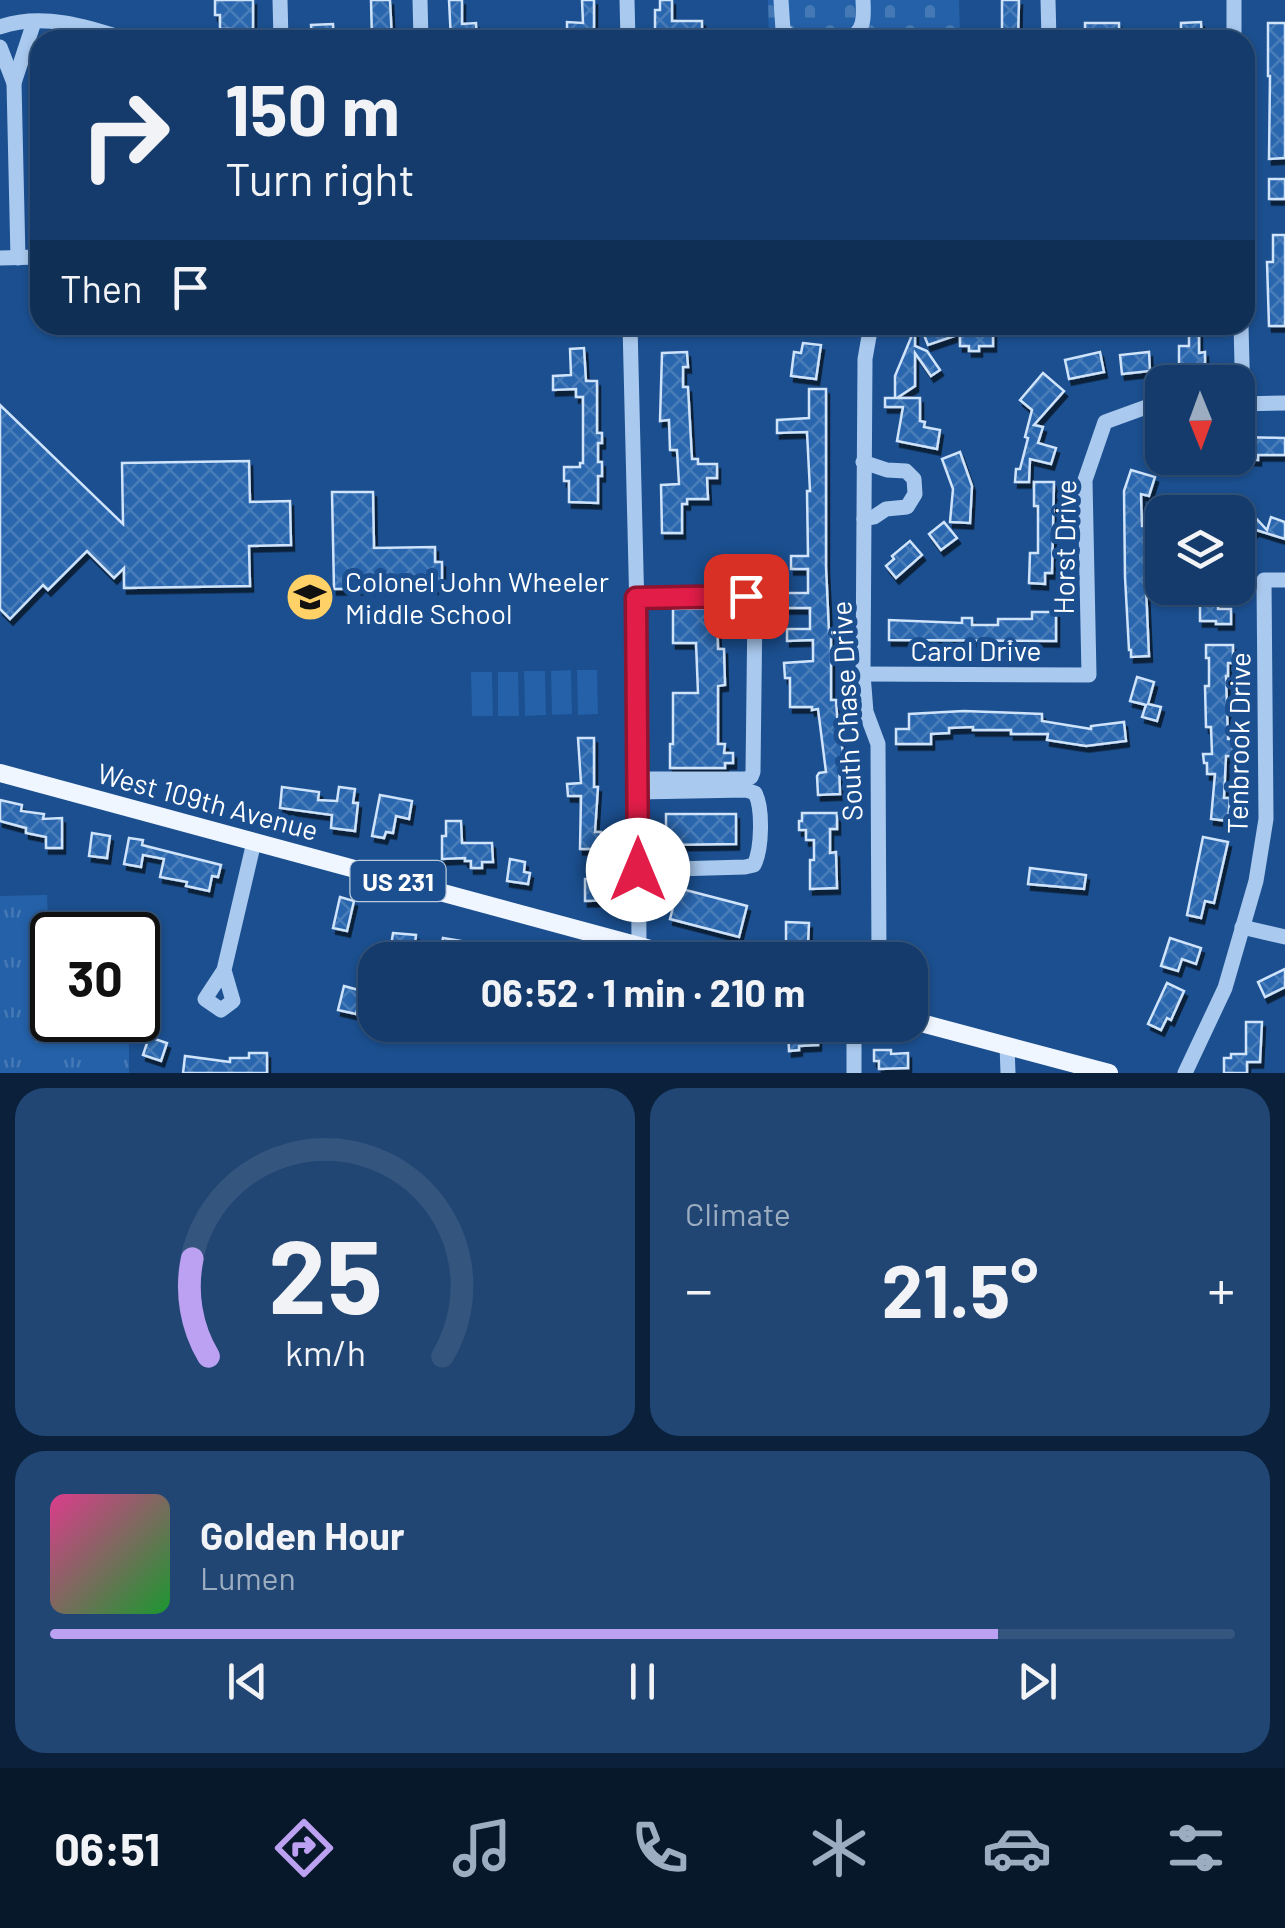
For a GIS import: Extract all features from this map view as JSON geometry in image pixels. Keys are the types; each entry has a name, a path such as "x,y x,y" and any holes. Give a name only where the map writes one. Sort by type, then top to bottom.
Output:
{"main road":[{"name":"West 109th Avenue","path":"0,773 624,942"},
{"path":"928,1025 1109,1073"}],"street":[{"path":"280,0 281,30"},
{"path":"420,0 421,30"},
{"path":"627,0 628,30"},
{"path":"781,0 782,30"},
{"path":"859,30 864,0"},
{"path":"1048,0 1048,30"},
{"path":"1234,0 1234,30"},
{"path":"31,30 34,22"},
{"path":"0,27 56,22 97,30"},
{"path":"18,258 14,83 30,34"},
{"path":"0,47 14,83"},
{"path":"0,258 30,257"},
{"path":"630,335 639,942"},
{"name":"South Chase Drive","path":"869,335 865,360 863,462 863,674 866,712 878,744 878,942"},
{"path":"1240,365 1241,335"},
{"path":"1255,404 1285,403"},
{"name":"Horst Drive","path":"1088,675 1085,480 1105,422 1145,407"},
{"path":"863,462 906,471 914,479 915,494 907,508 886,510 864,519"},
{"name":"Tenbrook Drive","path":"1185,1073 1225,988 1256,881 1266,819 1264,580 1285,580"},
{"path":"636,598 746,596 755,604 751,777 638,786"},
{"name":"Carol Drive","path":"863,674 1088,675"},
{"path":"638,786 746,790 760,802 759,855 754,864 638,870"},
{"path":"224,970 254,842"},
{"path":"1242,927 1285,937"},
{"path":"854,1042 854,1073"},
{"path":"1008,1045 1008,1073"}],"green space":[{"path":"768,0 959,0 960,30 769,30"},
{"path":"571,670 572,714 552,715 551,671"},
{"path":"577,670 597,670 598,714 578,715"},
{"path":"524,671 545,671 546,715 525,716"},
{"path":"471,672 492,672 493,716 472,716"},
{"path":"498,672 518,672 519,716 498,716"},
{"path":"47,895 48,912 30,912 30,1042 129,1042 129,1073 0,1073 0,896"}],"building":[{"path":"215,0 253,0 253,30 220,29 220,15 215,15"},
{"path":"371,0 390,0 392,30 372,30"},
{"path":"449,0 462,0 462,24 476,23 476,30 450,30"},
{"path":"582,0 594,0 594,30 567,30 567,22 583,23"},
{"path":"660,0 672,0 672,21 702,21 702,30 655,30 655,10 660,10"},
{"path":"1002,0 1019,0 1018,30 1002,30"},
{"path":"1201,22 1201,30 1181,30 1181,23"},
{"path":"1085,23 1119,23 1119,30 1085,30"},
{"path":"1268,23 1285,23 1285,158 1269,159"},
{"path":"333,24 333,30 311,30 311,25"},
{"path":"1269,179 1285,179 1285,199 1269,199"},
{"path":"1273,235 1285,235 1285,326 1269,326 1267,262 1273,262"},
{"path":"915,335 915,346 927,351 940,370 931,376 915,353 915,386 897,398 920,398 920,421 925,422 924,427 940,430 937,449 897,441 903,407 885,407 885,398 895,398 895,376"},
{"path":"924,335 957,335 928,345"},
{"path":"960,335 993,335 993,346 979,346 979,351 960,346"},
{"path":"1189,335 1199,335 1199,353 1205,352 1205,365 1179,365 1179,346 1189,346"},
{"path":"803,343 821,345 816,379 791,376 794,352 801,353"},
{"path":"584,348 586,381 597,381 597,433 602,433 602,443 598,443 602,476 598,476 598,503 569,502 564,467 580,467 583,463 583,397 576,397 576,389 553,390 553,376 571,375 570,349"},
{"path":"687,352 683,387 688,387 692,459 698,459 698,464 717,464 717,478 707,478 708,499 687,499 687,504 682,504 682,533 662,533 661,485 679,484 677,450 670,450 669,420 660,421 662,353"},
{"path":"1100,352 1104,372 1069,379 1065,360"},
{"path":"1149,352 1150,365 1145,365 1145,372 1122,374 1120,355"},
{"path":"1043,373 1064,391 1034,425 1043,427 1038,443 1056,448 1051,464 1030,459 1029,482 1015,482 1032,410 1020,400"},
{"path":"809,389 826,389 826,567 831,700 836,700 844,758 839,759 840,794 818,795 817,776 826,772 818,709 790,707 790,678 785,678 784,663 813,661 813,640 787,641 787,629 810,629 810,608 779,608 779,593 808,593 808,569 791,569 791,556 808,556 810,491 807,432 777,433 777,420 809,418"},
{"path":"0,405 123,524 122,463 249,461 250,502 290,501 291,545 249,546 250,586 124,588 124,568 114,578 87,551 48,590 43,585 10,619 0,609"},
{"path":"1255,437 1285,438 1285,455 1258,455 1258,460"},
{"path":"960,452 972,486 970,523 950,522 953,489 942,459"},
{"path":"1131,470 1155,477 1149,495 1141,494 1149,656 1131,657 1129,650 1124,491"},
{"path":"1034,482 1054,482 1052,573 1045,573 1045,584 1029,583 1030,553 1038,553"},
{"path":"332,492 373,492 374,548 435,547 435,562 442,562 442,582 435,582 435,588 334,589"},
{"path":"1255,517 1267,530 1271,517 1285,522 1285,539 1256,530"},
{"path":"944,522 957,538 941,550 929,534"},
{"path":"910,541 922,555 896,578 886,566"},
{"path":"1200,605 1231,609 1231,624 1200,621"},
{"path":"717,608 718,649 724,649 725,685 718,686 718,744 725,744 724,753 733,753 733,763 725,763 725,768 670,768 673,693 698,693 696,643 673,643 673,609"},
{"path":"1032,612 1056,612 1056,641 889,640 889,620 962,623 962,618 972,618 972,625 998,625 998,619 1032,619"},
{"path":"1206,645 1233,645 1233,663 1228,663 1226,676 1228,739 1233,739 1233,756 1226,756 1224,798 1230,798 1228,821 1211,819 1215,774 1207,774 1204,763 1203,754 1212,754 1211,727 1206,727"},
{"path":"1137,677 1154,682 1148,704 1161,707 1157,721 1142,717 1146,705 1130,701"},
{"path":"909,714 1042,714 1042,721 1091,729 1124,722 1126,741 1086,746 1047,740 1048,734 1011,734 1011,730 973,727 931,734 931,744 896,744 896,729 909,729"},
{"path":"578,738 594,738 594,787 598,787 595,832 601,832 600,849 580,849 581,796 568,796 567,784 581,783"},
{"path":"282,787 319,792 318,800 337,801 339,787 355,789 355,831 331,828 332,815 280,808"},
{"path":"380,795 412,801 409,819 396,816 393,833 386,832 384,838 372,836"},
{"path":"0,800 22,805 21,811 44,814 43,819 62,818 62,848 46,848 46,837 0,821"},
{"path":"802,813 837,813 837,829 830,829 830,853 836,852 837,888 810,889 814,840 806,840 806,830 799,830"},
{"path":"666,814 736,814 736,844 666,845"},
{"path":"446,821 461,821 462,843 492,843 493,862 471,868 471,861 465,858 442,859"},
{"path":"92,833 110,836 107,858 89,856"},
{"path":"1203,837 1228,842 1214,903 1205,901 1201,918 1187,915"},
{"path":"129,838 143,840 142,845 221,865 218,877 212,876 209,891 160,877 164,859 143,855 141,867 124,864"},
{"path":"510,859 525,862 524,872 530,873 528,884 507,881"},
{"path":"1030,868 1086,875 1084,889 1028,884"},
{"path":"585,879 605,879 605,885 621,885 621,900 585,901"},
{"path":"678,888 747,906 739,937 670,919"},
{"path":"340,897 354,901 347,931 333,928"},
{"path":"786,922 809,923 808,942 786,942"},
{"path":"393,933 416,935 415,942 392,942"},
{"path":"1170,938 1201,948 1196,964 1182,959 1178,971 1161,966"},
{"path":"1285,969 1285,987 1265,997 1258,982"},
{"path":"1167,983 1184,991 1171,1020 1167,1018 1161,1030 1148,1024"},
{"path":"344,986 358,990 356,1014 338,1010"},
{"path":"1246,1022 1262,1022 1260,1062 1247,1062 1247,1073 1224,1073 1224,1058 1246,1054"},
{"path":"147,1042 167,1043 161,1061 143,1055"},
{"path":"789,1042 818,1042 818,1045 789,1051"},
{"path":"874,1050 908,1053 908,1068 879,1069"},
{"path":"249,1053 267,1053 267,1073 183,1073 185,1056 230,1062 230,1058 249,1058"}],"place":[{"name":"Colonel John Wheeler Middle School","path":"310,597"}],"route":[{"path":"638,870 636,598 746,596"}]}
